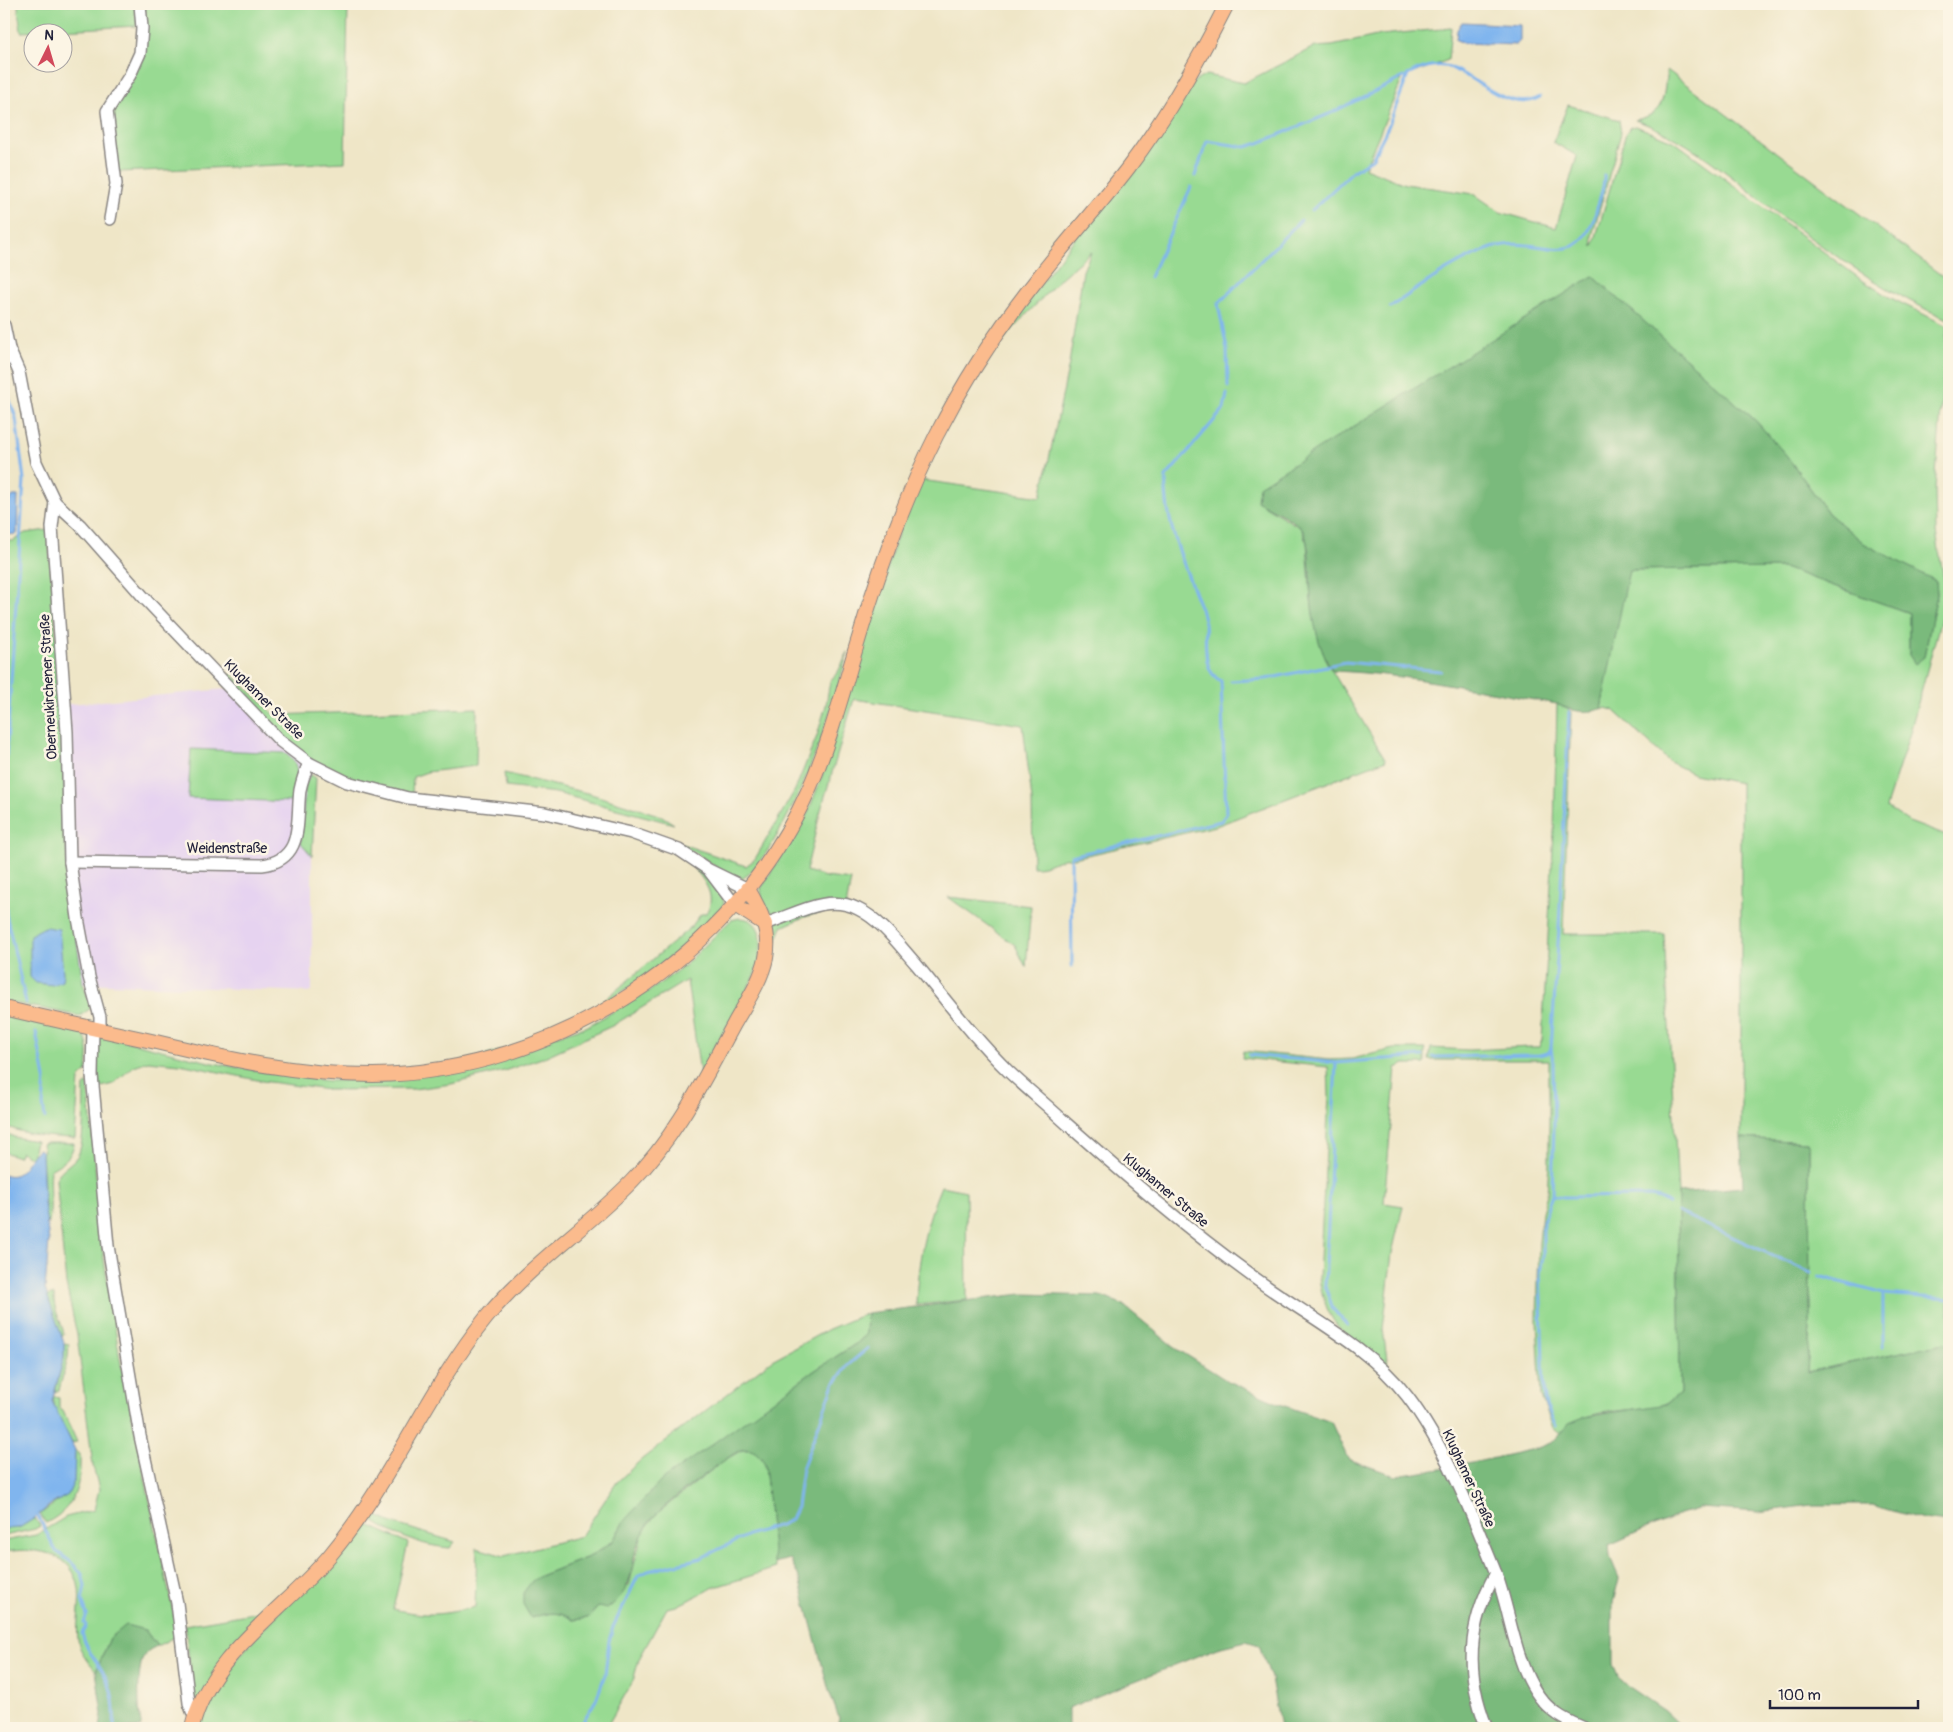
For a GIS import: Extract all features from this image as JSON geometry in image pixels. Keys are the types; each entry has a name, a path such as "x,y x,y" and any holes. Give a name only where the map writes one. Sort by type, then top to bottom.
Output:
{"main road":[{"path":"4,1008 234,1060 302,1070 381,1074 465,1064 522,1048 606,1010 633,994 676,963 735,905 772,858 811,785 893,533 942,424 979,359 1004,323 1127,170 1154,133 1197,63 1227,4"},
{"path":"194,1723 210,1688 232,1657 332,1554 360,1516 457,1359 487,1317 528,1273 600,1212 633,1180 664,1144 700,1087 760,976 767,948 764,924 762,912 748,889"},
{"path":"735,905 764,924"}],"street":[{"path":"110,219 116,184 107,111 130,74 140,53 142,38 140,4"},
{"path":"4,326 9,348 19,372 36,462 55,502"},
{"path":"4,363 9,348"},
{"name":"Klughamer Straße","path":"55,502 80,525 146,601 280,741 308,763 347,782 408,798 545,813 631,832 679,850 709,870 748,889"},
{"name":"Oberneukirchener Straße","path":"55,502 52,526 66,713 70,862 89,977 100,1017 92,1075 108,1246 140,1436 177,1603 189,1704 194,1723"},
{"name":"Weidenstraße","path":"70,862 262,865 275,862 286,855 294,844 300,791 308,763"},
{"name":"Klughamer Straße","path":"709,870 735,905"},
{"name":"Klughamer Straße","path":"764,924 824,904 848,905 866,913 894,938 969,1030 1007,1070 1111,1163 1210,1246 1372,1360 1392,1378 1422,1416 1448,1464 1496,1573 1512,1624 1521,1665 1527,1676 1535,1690 1555,1713 1584,1728"},
{"path":"1487,1728 1480,1711 1471,1658 1476,1622 1483,1600 1496,1573"}],"shaded area":[{"path":"236,688 315,764 305,786 301,842 312,856 312,992 83,983 68,884 61,705"}],"green space":[{"path":"18,4 135,4 137,26 72,29 72,22 22,22 21,32"},
{"path":"142,4 348,4 345,162 118,172 111,110 135,72"},
{"path":"1451,28 1448,60 1403,77 1365,168 1405,184 1474,194 1500,212 1556,228 1577,156 1553,142 1568,105 1619,120 1621,133 1592,236 1593,247 1626,133 1630,127 1636,126 1675,142 1859,278 1887,296 1947,326 1935,489 1936,532 1949,610 1947,609 1941,619 1909,736 1886,807 1909,822 1949,837 1949,1342 1807,1372 1810,1327 1809,1147 1807,1142 1741,1138 1741,783 1694,774 1670,762 1613,710 1601,709 1628,570 1784,568 1909,613 1909,655 1924,657 1937,594 1936,581 1865,544 1829,514 1786,455 1756,421 1593,276 1257,501 1301,528 1307,543 1311,600 1326,661 1386,760 1216,826 1033,867 1032,800 1023,725 854,699 820,813 806,871 825,877 851,880 846,907 866,917 877,927 863,920 840,913 819,913 796,920 782,927 775,944 777,915 764,904 761,888 807,815 825,768 901,524 921,480 1041,497 1069,364 1083,271 1091,252 1062,277 992,351 1007,329 1190,84 1206,75 1244,83 1314,47 1332,46 1381,35"},
{"path":"1667,70 1949,281 1949,320 1907,299 1847,264 1697,152 1677,139 1635,120 1645,117 1658,109 1663,96"},
{"path":"1593,276 1756,421 1786,455 1829,514 1865,544 1936,581 1937,594 1924,657 1915,664 1909,655 1909,613 1784,568 1629,570 1601,709 1578,711 1557,704 1445,684 1390,676 1333,671 1320,646 1315,627 1308,550 1304,533 1290,519 1257,501 1259,486"},
{"path":"48,530 61,705 68,884 83,983 91,1008 80,1016 4,1001 4,541 13,541 25,533"},
{"path":"848,652 825,726 807,775 785,821 762,860 754,869 739,880 729,876 696,853 667,839 746,866 755,859 795,790 817,736 826,705 830,681 838,672"},
{"path":"232,674 275,715 477,708 476,766 427,772 413,777 412,795 327,770 304,757 268,724 225,676"},
{"path":"1557,704 1571,711 1563,934 1664,934 1678,1193 1680,1393 1664,1404 1595,1414 1582,1418 1560,1434 1553,1428 1541,1396 1537,1321 1539,1243 1542,1212 1547,1194 1549,1163 1549,1060 1429,1060 1431,1048 1469,1050 1539,1047 1542,1040 1554,832"},
{"path":"191,749 286,753 295,763 297,769 294,802 188,798"},
{"path":"504,773 591,794 662,816 674,824 556,793 506,787"},
{"path":"310,774 316,778 312,856 301,843 305,786"},
{"path":"688,861 718,887 724,901 723,907 693,937 662,963 628,988 593,1010 691,927 701,914 705,914 710,900 707,886"},
{"path":"948,897 1031,906 1026,967 1015,945"},
{"path":"740,918 749,920 759,930 761,947 758,964 743,997 700,1073 687,980 612,1026 542,1058 504,1071 451,1084 414,1089 328,1090 262,1081 180,1064 148,1061 134,1066 113,1084 98,1088 97,1042 100,1038 106,1036 213,1063 264,1072 329,1081 398,1079 586,1027 651,990 685,965 731,920"},
{"path":"4,1014 81,1032 84,1036 88,1050 87,1071 79,1079 75,1138 30,1134 4,1125"},
{"path":"1393,1049 1425,1049 1425,1064 1405,1064 1396,1068 1384,1203 1403,1206 1392,1253 1383,1329 1388,1368 1342,1331 1327,1309 1322,1295 1319,1277 1329,1096 1328,1067 1242,1058 1243,1051 1329,1060 1352,1059"},
{"path":"88,1083 102,1247 120,1359 178,1635 157,1646 145,1630 110,1638 96,1671 84,1656 79,1645 77,1630 79,1591 73,1572 58,1557 48,1553 26,1550 4,1552 4,1541 36,1535 66,1517 94,1510 99,1489 93,1466 77,1335 66,1284 56,1179 79,1153 83,1129 84,1086"},
{"path":"4,1132 14,1137 36,1141 32,1158 21,1152 18,1157 4,1152"},
{"path":"1741,1138 1807,1142 1809,1147 1810,1327 1807,1372 1949,1342 1949,1523 1923,1520 1873,1505 1811,1505 1759,1512 1701,1508 1674,1516 1609,1545 1610,1557 1619,1578 1613,1603 1613,1664 1618,1677 1665,1711 1683,1728 1280,1728 1271,1678 1259,1645 1246,1641 1217,1648 1068,1708 1068,1728 837,1728 839,1718 829,1691 798,1575 790,1559 774,1563 765,1464 753,1451 745,1449 724,1461 683,1492 652,1519 647,1525 635,1552 632,1572 625,1590 618,1600 607,1609 598,1607 588,1618 573,1620 563,1615 552,1613 531,1618 523,1604 523,1593 532,1581 591,1556 613,1541 624,1521 662,1480 814,1371 857,1343 866,1335 867,1313 1022,1294 1100,1296 1122,1304 1174,1347 1226,1380 1280,1404 1331,1422 1348,1459 1396,1476 1454,1467 1535,1449 1553,1442 1569,1423 1584,1417 1666,1404 1680,1393 1678,1193 1743,1187"},
{"path":"74,1143 69,1156 50,1170 50,1216 49,1222 46,1223 42,1152 44,1151 42,1144"},
{"path":"941,1186 966,1191 967,1300 916,1305 923,1244 930,1215"},
{"path":"54,1295 56,1310 64,1334 62,1337 47,1297"},
{"path":"867,1313 866,1335 763,1408 624,1521 613,1541 591,1556 540,1576 531,1618 553,1613 573,1620 588,1618 598,1607 629,1585 642,1534 655,1515 723,1461 742,1450 752,1450 760,1454 765,1464 776,1568 712,1588 677,1606 667,1608 639,1659 633,1681 606,1728 198,1728 211,1695 231,1665 361,1522 408,1543 393,1609 434,1614 475,1607 477,1548 504,1556 581,1536 617,1482 642,1459 772,1360 829,1329"},
{"path":"64,1343 69,1344 68,1357 59,1390 55,1392 64,1357"},
{"path":"53,1396 59,1398 59,1408 63,1411 77,1442 72,1443 55,1410"},
{"path":"75,1450 80,1454 80,1465 75,1494 64,1510 46,1523 40,1514 68,1494 74,1481"},
{"path":"369,1512 392,1523 455,1542 450,1548 417,1542 395,1534 375,1522 367,1516"},
{"path":"35,1518 40,1526 35,1529 4,1536 4,1529 19,1528"},
{"path":"270,1610 194,1704 185,1625"},
{"path":"126,1625 145,1630 157,1646 149,1650 141,1664 139,1693 142,1728 100,1728 102,1714 96,1671 110,1638"}],"water":[{"path":"1462,22 1520,25 1520,41 1516,45 1465,43 1456,40 1457,30"},
{"path":"13,496 18,496 17,534 4,535 5,506"},
{"path":"45,927 59,929 63,973 62,981 53,985 36,983 30,977 30,935"},
{"path":"39,1149 42,1152 44,1203 49,1241 45,1289 64,1343 64,1357 52,1401 75,1450 74,1481 68,1495 50,1505 35,1518 19,1528 4,1529 4,1174 10,1176 20,1172"}],"waterway":[{"path":"1312,210 1353,171 1372,159 1388,127 1408,75 1412,73 1430,66 1447,66 1509,99 1519,102 1530,101 1540,97"},
{"path":"1195,176 1207,141 1246,147 1259,143 1329,114 1408,75"},
{"path":"1390,307 1452,266 1492,248 1509,245 1567,248 1579,243 1588,232 1596,212 1603,189 1604,175"},
{"path":"1150,277 1191,187"},
{"path":"1228,387 1227,349 1218,304 1301,220"},
{"path":"4,384 16,418 24,480 4,788"},
{"path":"1072,966 1071,856 1221,821 1226,814 1221,681 1210,671 1208,664 1202,611 1170,521 1166,477 1224,409 1227,394"},
{"path":"1231,681 1266,679 1345,662 1441,671"},
{"path":"1433,1057 1539,1055 1548,1053 1551,1049 1559,929 1569,712"},
{"path":"4,861 6,914 26,1003"},
{"path":"36,1032 45,1078 43,1105 45,1118"},
{"path":"1551,1049 1553,1061 1554,1125 1552,1195 1543,1222 1543,1256 1540,1272 1544,1392 1546,1405 1556,1426"},
{"path":"1249,1055 1336,1063 1423,1056"},
{"path":"1336,1063 1325,1286 1333,1309 1347,1325"},
{"path":"1552,1195 1564,1197 1650,1196 1660,1198 1669,1204"},
{"path":"1678,1212 1811,1273"},
{"path":"1819,1276 1883,1294 1883,1346"},
{"path":"1883,1294 1949,1299"},
{"path":"579,1728 596,1700 605,1675 609,1641 613,1627 638,1576 648,1571 701,1558 748,1535 783,1524 791,1519 797,1507 802,1469 834,1384 848,1365 868,1348"},
{"path":"38,1516 56,1551 71,1562 82,1574 85,1586 82,1600 87,1615 84,1622 86,1626 82,1633 86,1645 110,1686 114,1707 114,1728"}]}
